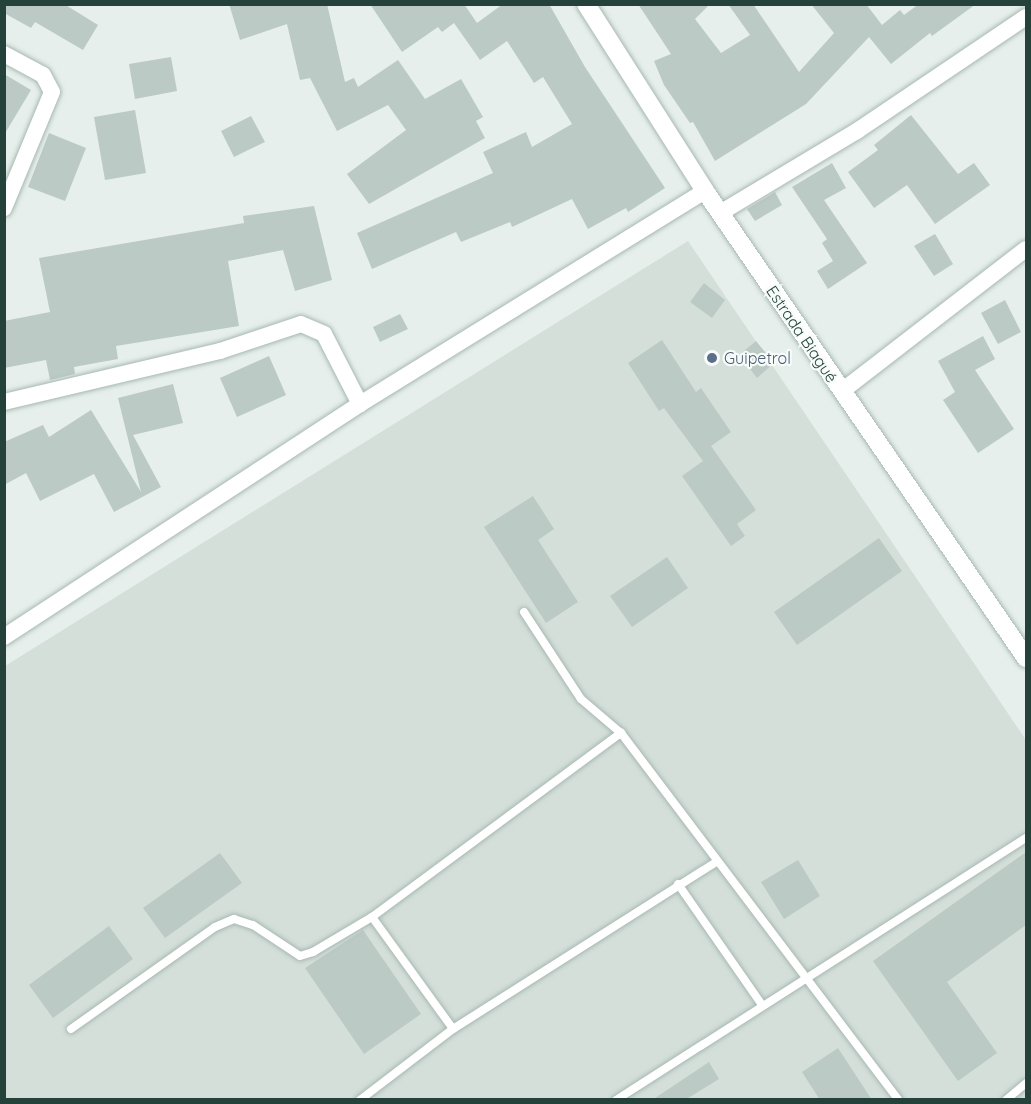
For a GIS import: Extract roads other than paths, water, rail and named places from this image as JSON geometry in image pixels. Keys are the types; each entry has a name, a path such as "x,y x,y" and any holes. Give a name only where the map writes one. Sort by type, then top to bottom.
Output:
{"main road":[{"name":"Estrada Biagué","path":"586,4 705,191 1026,658"}],"street":[{"path":"720,213 857,131 1026,17"},
{"path":"4,54 43,75 51,92 4,208"},
{"path":"4,637 360,404 705,191"},
{"path":"842,391 1026,249"},
{"path":"4,402 220,351 301,324 324,334 360,404"}],"lane":[{"path":"524,612 581,699 621,734 803,978 899,1100"},
{"path":"70,1029 215,927 234,919 253,925 300,956 372,917 621,734"},
{"path":"616,1100 803,978 1026,838"},
{"path":"360,1100 453,1029 716,862"},
{"path":"678,884 762,1005"},
{"path":"372,917 453,1029"},
{"path":"1006,1100 1026,1083"}],"place":[{"name":"Guipetrol","path":"712,358"}]}
